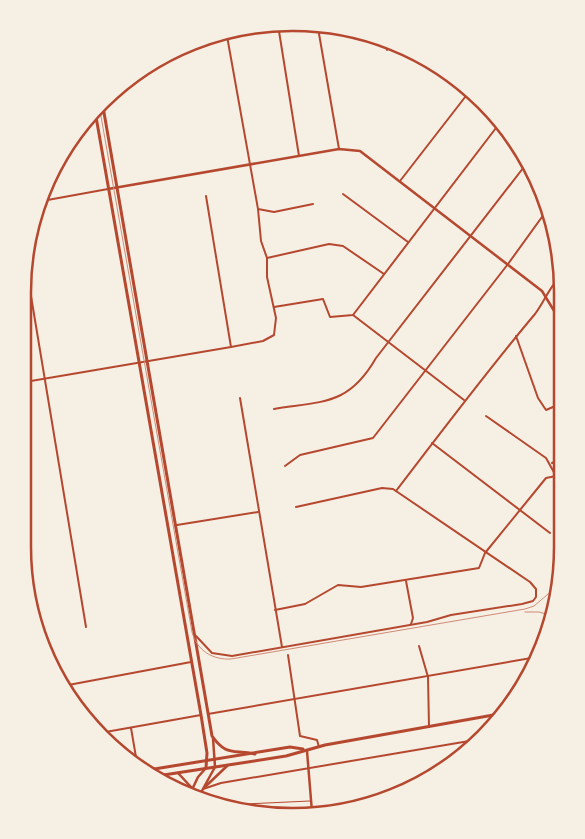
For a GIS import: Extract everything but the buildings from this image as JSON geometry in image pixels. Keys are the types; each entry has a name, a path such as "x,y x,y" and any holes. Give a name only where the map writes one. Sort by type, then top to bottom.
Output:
{"main road":[{"path":"104,112 212,736 220,747 227,752 246,751 255,754"},
{"path":"96,120 201,715 208,761 206,768"},
{"path":"165,775 286,756 319,746 492,715"},
{"path":"155,769 290,748 306,749"}],"street":[{"path":"279,32 299,156"},
{"path":"319,33 339,149"},
{"path":"31,381 148,363 263,340 274,335 274,307 267,277 267,258 261,241 258,209 228,39"},
{"path":"400,181 466,97"},
{"path":"353,314 496,128"},
{"path":"49,199 339,149 354,149 364,153 542,291 554,311"},
{"path":"274,409 334,398 345,394 364,378 389,341 522,168"},
{"path":"343,194 408,242"},
{"path":"206,196 231,347"},
{"path":"258,209 274,212 312,204"},
{"path":"285,466 300,455 373,438 508,264 542,216"},
{"path":"267,258 329,244 343,246 384,274"},
{"path":"396,491 464,400 546,297 549,288 554,284"},
{"path":"31,297 86,627"},
{"path":"274,307 323,299 330,317 353,314 464,400"},
{"path":"516,336 538,398 546,410 554,407"},
{"path":"240,398 282,647"},
{"path":"486,416 546,458 554,471"},
{"path":"432,443 550,533"},
{"path":"275,610 305,604 338,585 361,587 479,568 485,553 546,478 554,476"},
{"path":"195,634 205,648 218,655 232,656 533,601 536,597 536,589 396,491 382,488 296,506"},
{"path":"176,525 258,512"},
{"path":"406,581 413,618 410,624"},
{"path":"419,646 428,677 429,727"},
{"path":"288,655 300,736 306,738 314,737 319,746"},
{"path":"208,714 529,659"},
{"path":"71,685 191,662"},
{"path":"109,732 201,715"},
{"path":"131,728 135,755"},
{"path":"203,789 215,767 216,760 212,736"},
{"path":"203,789 220,783 466,742"},
{"path":"306,749 312,807"},
{"path":"203,789 228,765"},
{"path":"192,788 206,768"},
{"path":"178,772 189,786"}],"lane":[{"path":"247,804 311,801"}],"tram line":[{"path":"101,115 192,632 194,639 202,649 212,656 231,659 525,609 534,606 550,593"},
{"path":"525,612 545,614"}]}
